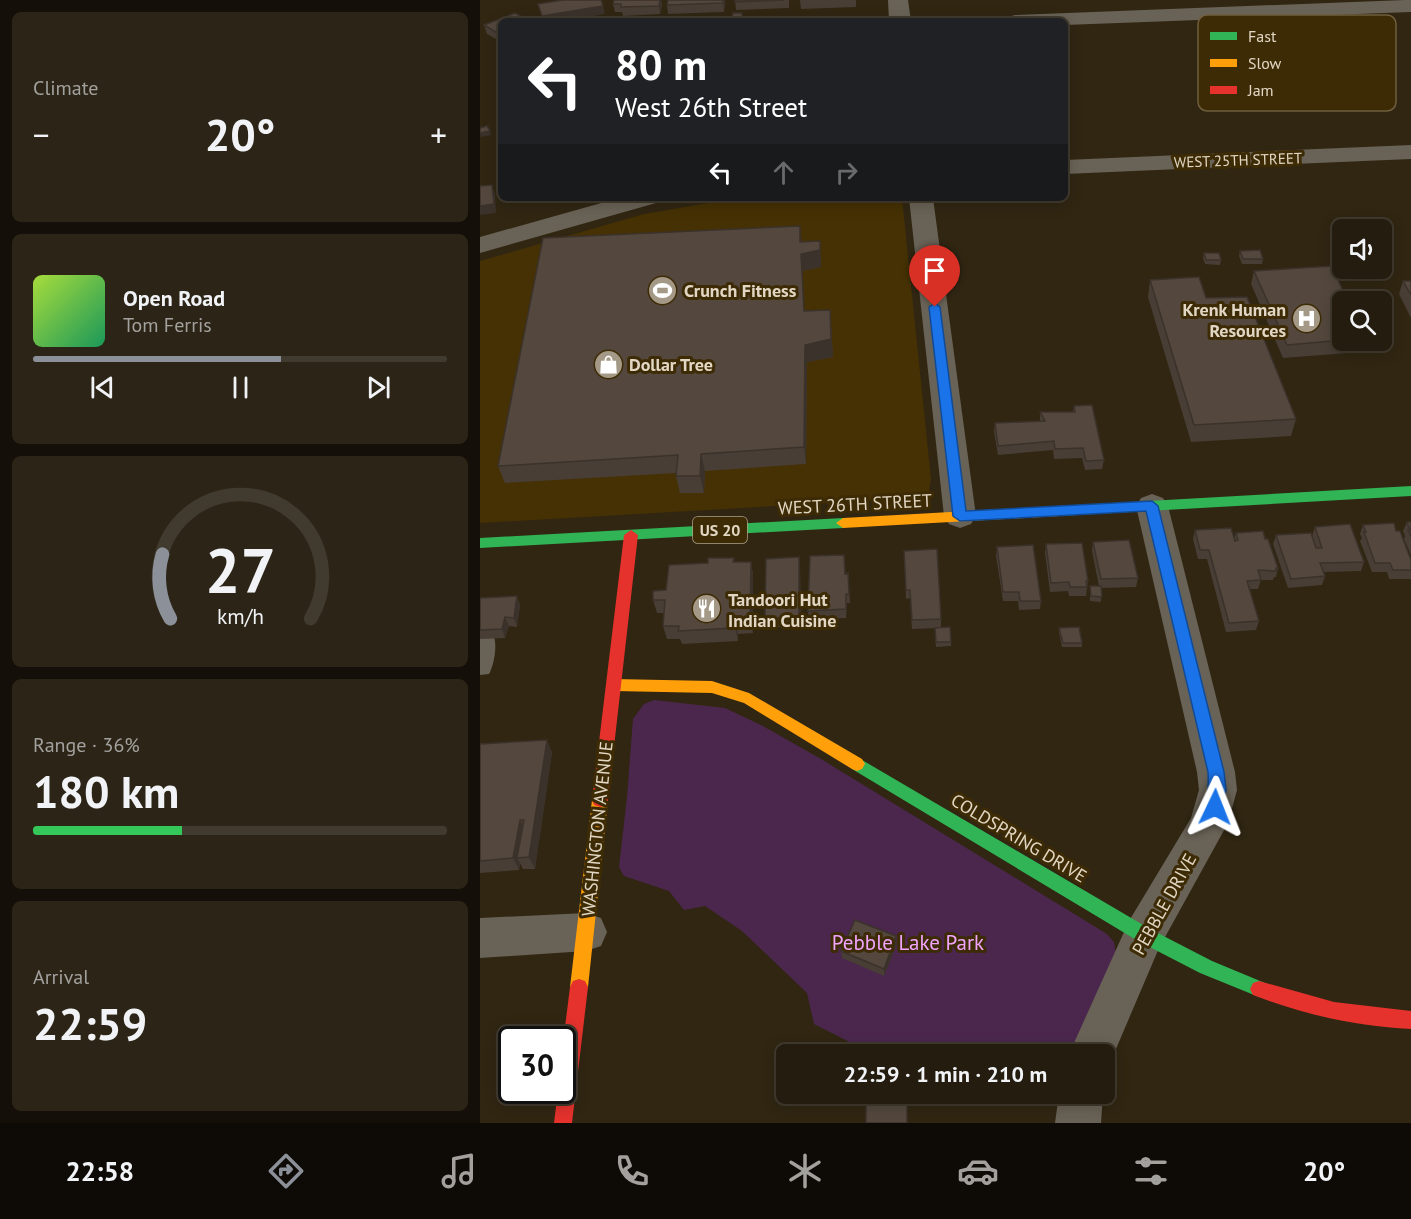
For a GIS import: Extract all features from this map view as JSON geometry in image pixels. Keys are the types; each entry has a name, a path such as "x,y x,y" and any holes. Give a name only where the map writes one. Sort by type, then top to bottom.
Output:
{"street":[{"path":"898,0 900,18"},
{"path":"1068,19 1411,6"},
{"name":"WEST 25TH STREET","path":"1068,167 1411,152"},
{"path":"480,245 565,209 625,201"},
{"path":"921,201 960,516"},
{"name":"WEST 26TH STREET","path":"480,543 1411,491"},
{"name":"PEBBLE DRIVE","path":"1095,1044 1144,935 1209,823 1218,790 1216,772 1152,506"},
{"name":"WASHINGTON AVENUE","path":"563,1123 631,535"},
{"name":"COLDSPRING DRIVE","path":"614,685 712,687 749,699 1144,935 1195,962 1276,995 1319,1007 1360,1015 1411,1020"},
{"path":"480,938 586,932"},
{"path":"1078,1123 1080,1104"}],"lane":[{"path":"483,669 487,639"}],"shaded area":[{"path":"720,201 902,201 931,479 929,489 933,497 480,523 480,261 644,214"}],"green space":[{"name":"Pebble Lake Park","path":"654,700 725,708 761,725 821,759 1107,934 1114,942 1117,959 1092,1003 1074,1044 853,1044 814,1024 807,993 742,931 705,906 684,910 669,891 624,876 619,867 633,719 644,704"}],"building":[{"path":"563,0 601,0 603,6 542,16 538,4"},
{"path":"614,0 660,0 659,6 621,7 621,4 613,4"},
{"path":"668,0 723,0 723,3 667,5"},
{"path":"735,0 784,0 735,2"},
{"path":"515,13 524,18 502,18"},
{"path":"733,13 742,13 742,17 732,17"},
{"path":"498,20 498,33 484,25"},
{"path":"487,126 490,131 480,133 480,128"},
{"path":"492,185 494,204 480,206 480,186"},
{"path":"800,226 800,242 820,241 820,250 801,254 804,311 830,310 831,339 805,345 804,447 701,454 700,476 676,476 678,455 498,466 543,238"},
{"path":"1260,250 1263,259 1243,259 1240,251"},
{"path":"1204,253 1219,253 1221,260 1206,260"},
{"path":"1332,266 1332,279 1338,279 1343,291 1332,291 1332,341 1287,345 1254,271"},
{"path":"1199,277 1206,298 1247,297 1296,419 1194,425 1150,280"},
{"path":"1403,281 1411,281 1411,295"},
{"path":"1092,405 1104,460 1086,461 1083,448 1055,449 1054,441 998,446 995,423 1045,421 1040,412 1075,412 1074,406"},
{"path":"1407,522 1411,522 1411,537 1408,530 1410,530"},
{"path":"1394,523 1396,531 1400,531 1411,560 1411,570 1393,570 1390,563 1375,563 1363,525"},
{"path":"1350,524 1364,562 1320,563 1325,576 1291,579 1276,535 1311,533 1316,548 1322,548 1315,527"},
{"path":"1231,528 1235,541 1238,540 1236,533 1263,531 1278,568 1276,571 1258,570 1261,580 1247,581 1259,621 1229,623 1209,550 1200,550 1195,530"},
{"path":"1129,540 1138,578 1101,579 1093,542"},
{"path":"1082,543 1087,587 1070,587 1069,582 1051,583 1046,544"},
{"path":"1033,545 1041,601 1020,601 1019,592 1003,592 997,547"},
{"path":"937,549 941,619 912,620 910,590 906,590 904,551"},
{"path":"844,555 849,594 846,594 846,609 808,611 810,556"},
{"path":"799,557 799,617 765,619 766,559"},
{"path":"708,558 734,558 733,562 751,562 750,620 735,621 735,628 678,631 679,626 663,626 665,600 653,600 653,591 666,590 669,565 708,563"},
{"path":"1090,586 1101,586 1102,597 1091,596"},
{"path":"517,596 514,618 505,617 502,629 480,630 480,598"},
{"path":"950,627 951,642 936,642 935,628"},
{"path":"1079,627 1082,643 1063,643 1059,628"},
{"path":"547,740 529,857 517,858 524,820 520,820 513,858 480,861 480,744"},
{"path":"855,920 896,936 884,969 841,951"},
{"path":"866,1104 907,1104 907,1123 866,1123"}],"traffic: fast":[{"path":"1060,511 1411,491"},
{"path":"480,543 843,523"},
{"path":"857,764 1144,935 1206,967 1259,989"}],"traffic: slow":[{"path":"843,523 1060,511"},
{"path":"614,685 712,687 749,699 857,764"},
{"path":"579,987 600,800"}],"traffic: jam":[{"path":"600,800 631,535"},
{"path":"563,1123 579,987"},
{"path":"1259,989 1296,1002 1334,1011 1411,1020"}],"place":[{"name":"Crunch Fitness","path":"663,290"},
{"name":"Krenk Human Resources","path":"1307,319"},
{"name":"Dollar Tree","path":"608,364"},
{"name":"Tandoori Hut Indian Cuisine","path":"707,609"}],"route":[{"path":"935,307 960,516 1152,506 1216,772 1218,790 1215,807"}]}
